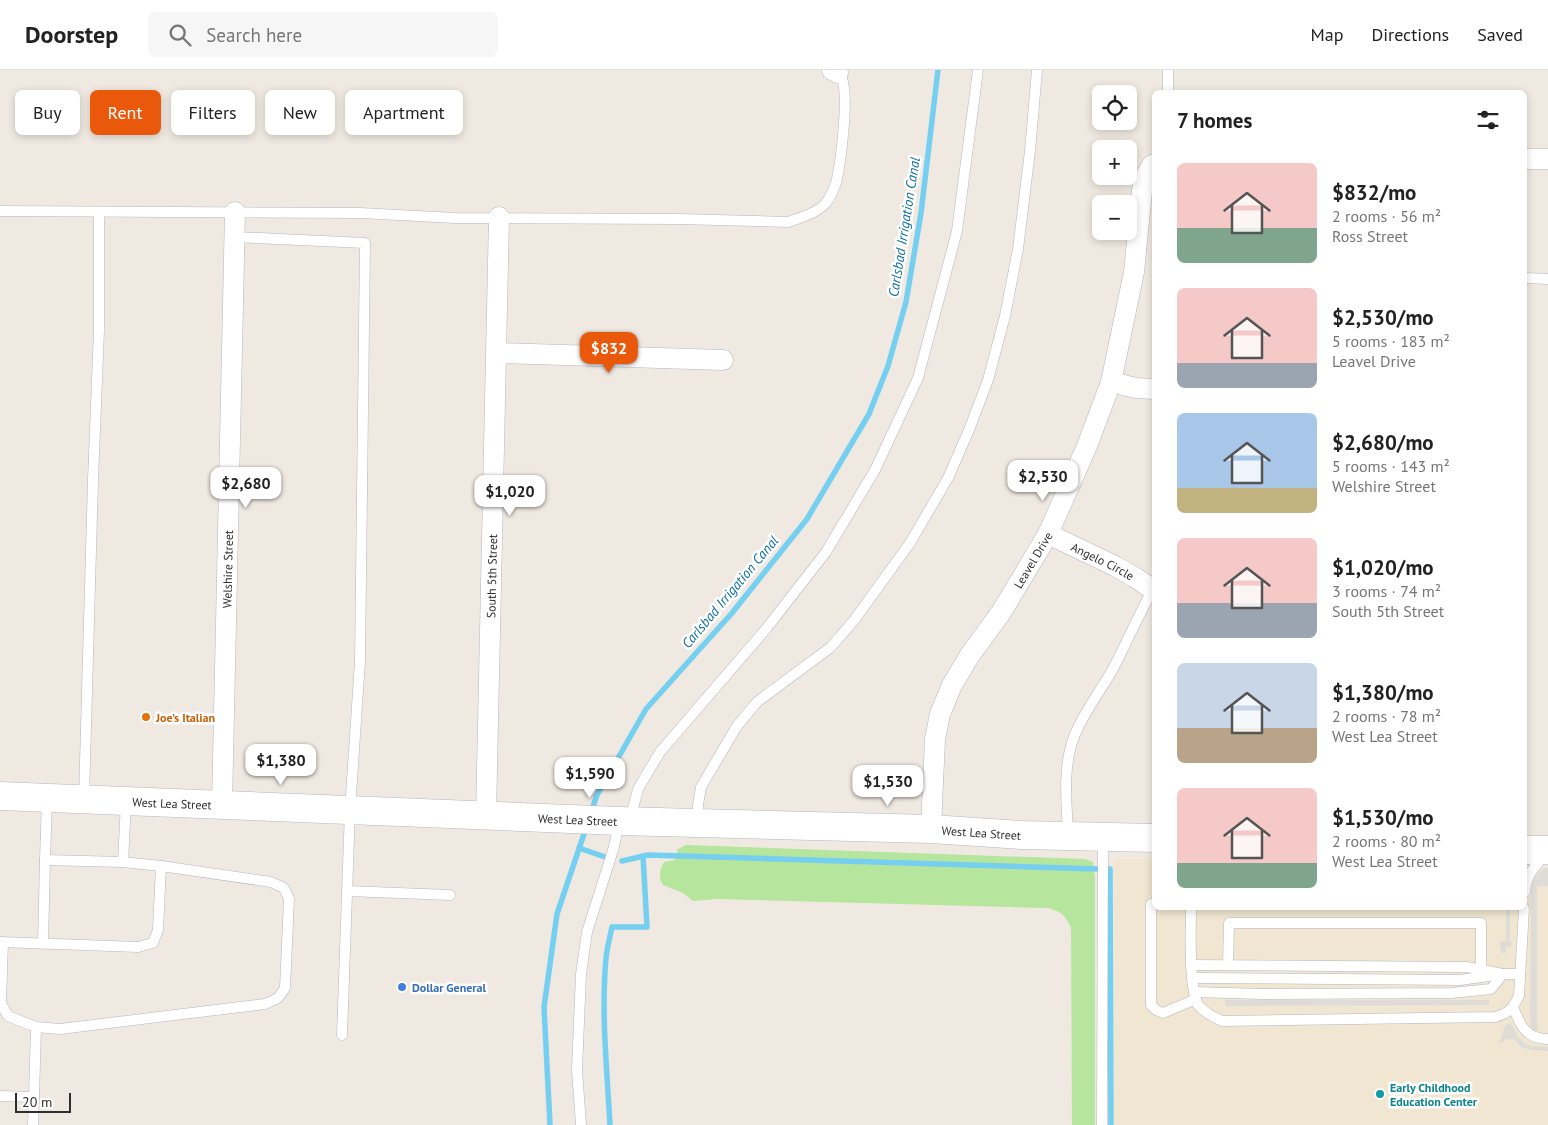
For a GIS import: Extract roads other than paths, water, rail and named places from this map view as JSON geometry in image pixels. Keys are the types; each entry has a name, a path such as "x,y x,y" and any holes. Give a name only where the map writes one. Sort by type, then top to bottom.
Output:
{"main road":[{"name":"West Lea Street","path":"0,796 560,819 931,829 1152,838"},
{"path":"1527,850 1548,851"}],"street":[{"path":"1527,159 1548,159"},
{"name":"Leavel Drive","path":"931,829 935,739 943,706 952,685 970,655 1002,611 1048,534 1087,446 1111,382 1134,272 1143,181 1152,166"},
{"name":"Welshire Street","path":"222,805 235,212"},
{"name":"South 5th Street","path":"486,816 499,217"},
{"path":"497,353 723,360"},
{"path":"1111,382 1136,388 1152,389"},
{"name":"Angelo Circle","path":"1048,534 1115,566 1152,588"}],"lane":[{"path":"581,1125 577,1070 581,974 587,932 614,848 638,789 660,752 766,629 826,552 875,470 918,378 957,231 978,70"},
{"path":"699,824 698,805 701,787 737,726 757,702 831,646 855,619 910,543 948,478 988,380 1005,316 1018,249 1030,151 1037,70"},
{"path":"1168,70 1168,90"},
{"path":"0,211 360,213 455,218 680,219 788,222 801,218 825,204 832,193 842,146 845,92 842,78 835,72"},
{"path":"84,800 99,330 99,212"},
{"path":"235,237 365,243 360,661 350,810 342,1035"},
{"path":"1527,278 1548,279"},
{"path":"1068,836 1066,786 1071,746 1076,733 1152,593"},
{"path":"43,944 47,798"},
{"path":"124,862 126,801"},
{"path":"1102,1125 1103,837"},
{"path":"1527,880 1529,874 1548,851"},
{"path":"45,860 124,862 161,866 271,882 284,888 289,899 285,988 278,998 265,1004 246,1007 60,1029 36,1027 8,1016 1,1003 1,942 138,947 153,942 158,930 161,866"},
{"path":"347,891 450,896"},
{"path":"1152,904 1151,1005 1156,1010 1163,1012 1195,996 1452,993 1492,989 1503,974"},
{"path":"1190,910 1191,965 1195,996 1198,1004 1207,1013 1222,1021 1495,1017 1507,1013 1513,1007 1518,996 1524,910"},
{"path":"1228,966 1229,923 1481,923 1482,970"},
{"path":"1191,965 1466,967 1503,974"},
{"path":"1193,978 1460,980 1503,974 1520,974"},
{"path":"1513,1007 1526,1033 1542,1039 1548,1039"},
{"path":"32,1125 36,1027"},
{"path":"0,1096 34,1097"}],"waterway":[{"name":"Carlsbad Irrigation Canal","path":"591,812 597,795 646,709 732,613 807,519 869,414 888,366 906,302 921,213 938,70"},
{"name":"Carlsbad Irrigation Canal","path":"550,1125 544,1007 557,914 586,828"},
{"path":"579,848 605,857"},
{"path":"622,861 648,855 1099,869"},
{"path":"610,1125 604,1021 606,954 612,927 647,927 643,856"},
{"path":"1106,869 1110,869 1111,1125"}],"place":[{"name":"Joe's Italian","path":"146,717"},
{"name":"Dollar General","path":"402,987"},
{"name":"Early Childhood Education Center","path":"1380,1094"}]}
